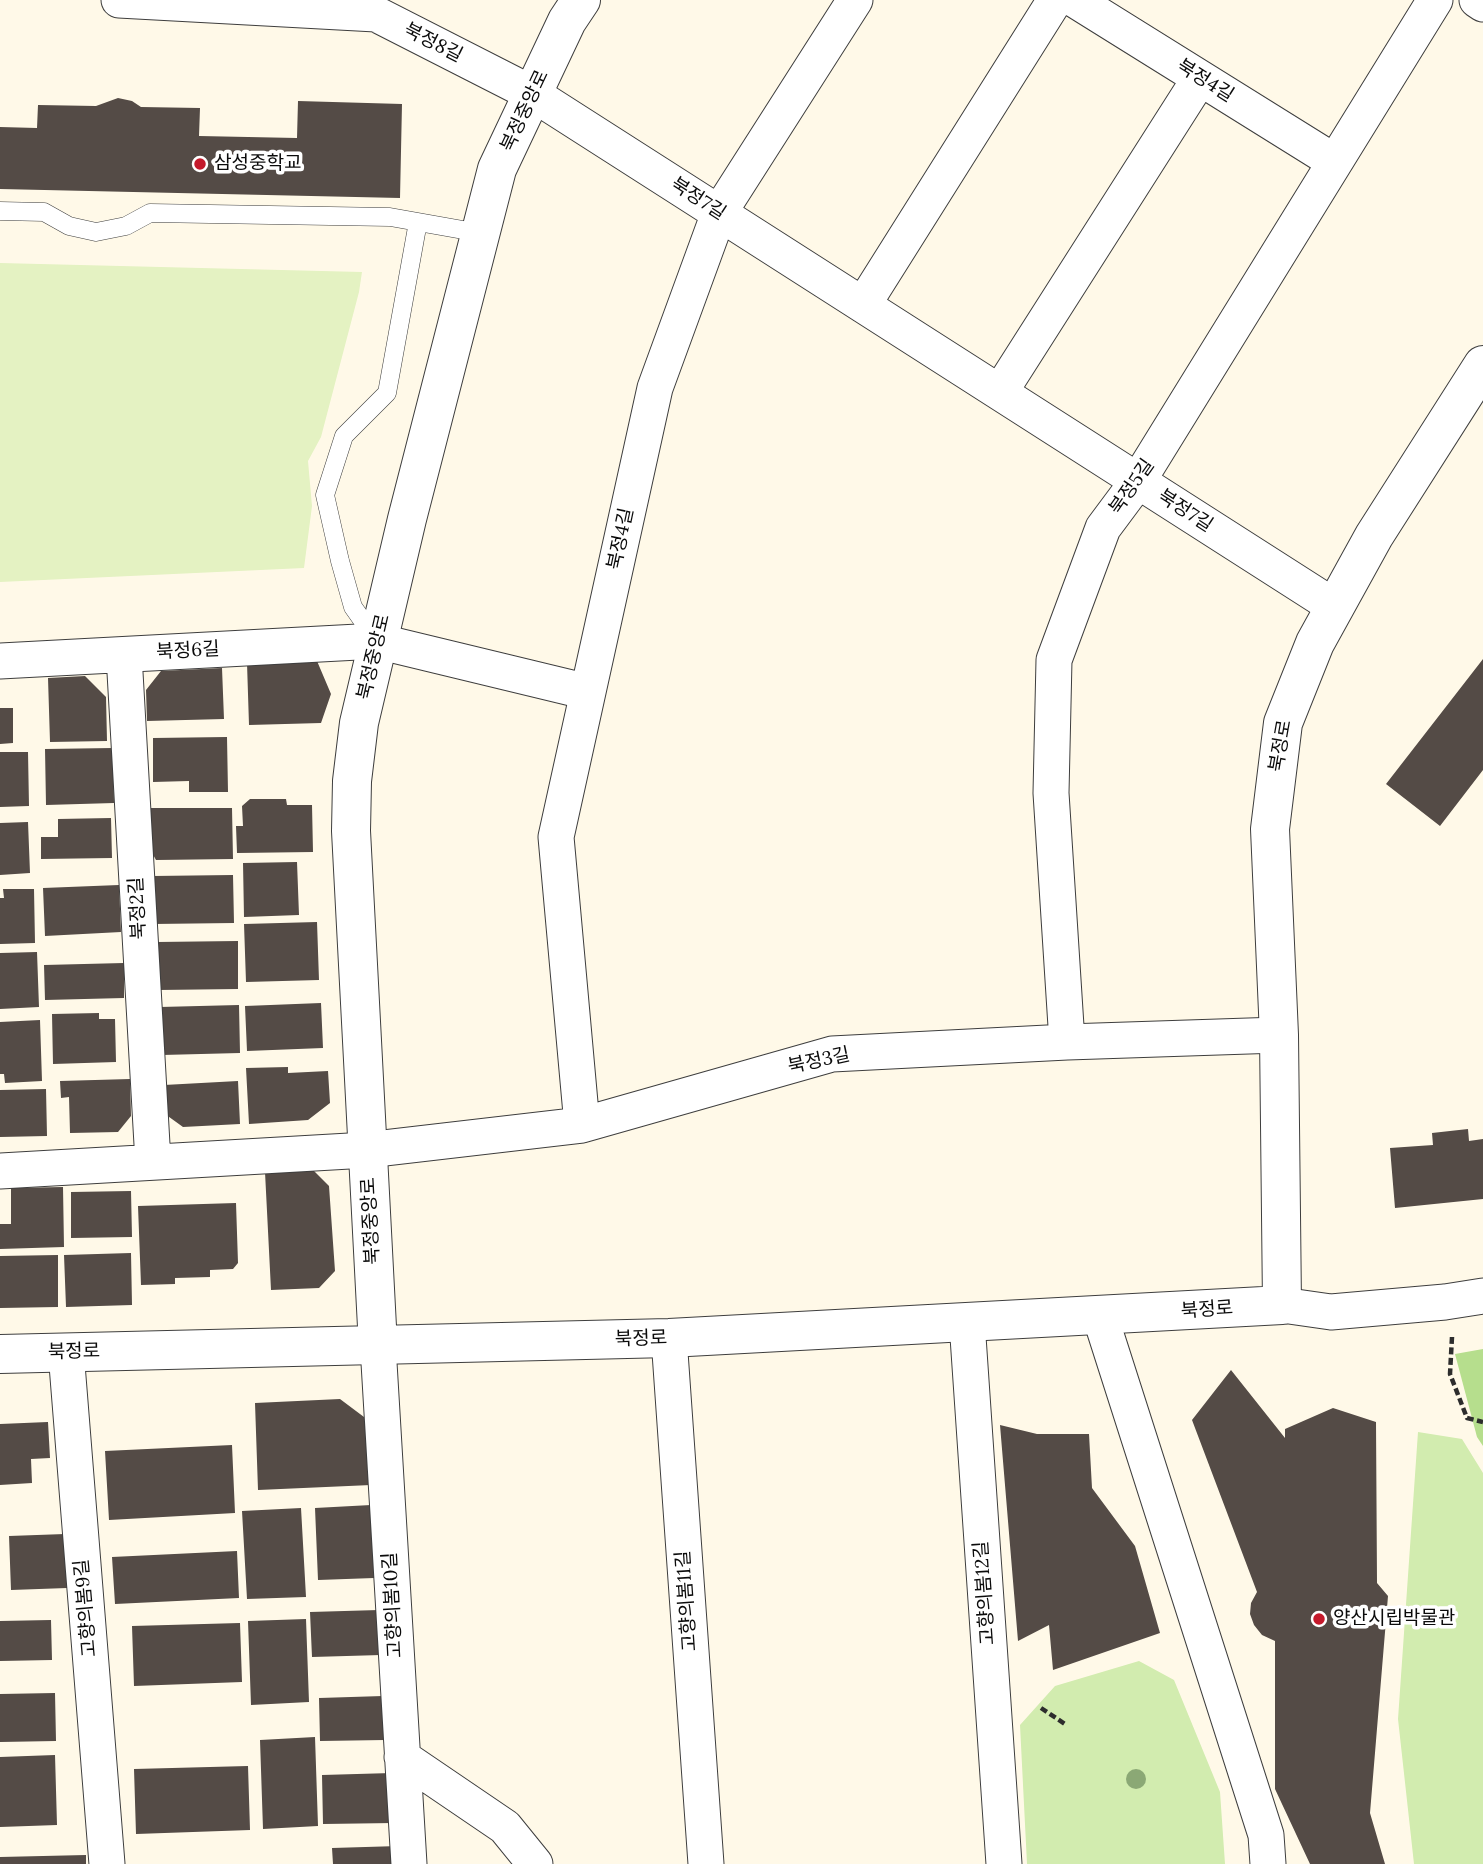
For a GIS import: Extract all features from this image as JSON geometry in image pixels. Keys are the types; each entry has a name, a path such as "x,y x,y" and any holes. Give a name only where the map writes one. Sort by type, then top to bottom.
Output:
{"street":[{"name":"북정8길","path":"119,0 355,6 376,14 533,94"},
{"name":"북정중앙로","path":"378,1346 352,806 359,723 377,642 497,169 567,21 580,0"},
{"name":"북정4길","path":"582,1125 556,836 655,388 719,213 855,0"},
{"path":"863,305 1055,0"},
{"name":"북정4길","path":"1075,0 1335,162"},
{"name":"북정5길","path":"1067,1042 1051,793 1054,660 1103,528 1138,481 1435,0"},
{"path":"1477,0 1483,4"},
{"path":"1000,393 1200,78"},
{"name":"북정7길","path":"533,94 1335,607"},
{"name":"북정로","path":"1282,1305 1279,1035 1270,830 1283,723 1315,643 1374,536 1483,365"},
{"name":"북정6길","path":"0,661 377,642 588,692"},
{"name":"북정2길","path":"124,654 152,1162"},
{"name":"북정3길","path":"367,1150 582,1125 832,1054 1279,1035"},
{"path":"0,1171 367,1150"},
{"name":"북정로","path":"0,1354 669,1338 1282,1305 1331,1312 1483,1296"},
{"path":"1100,1316 1266,1835 1268,1864"},
{"name":"고향의봄12길","path":"967,1322 1004,1864"},
{"name":"고향의봄11길","path":"669,1338 705,1864"},
{"name":"고향의봄10길","path":"378,1346 409,1864"},
{"name":"고향의봄9길","path":"66,1352 107,1864"},
{"path":"402,1757 505,1827 535,1864"}],"lane":[{"path":"0,211 44,212 69,226 96,232 126,226 150,213 390,217 480,233"},
{"path":"377,642 353,607 326,495 344,436 387,393 418,222"}],"path":[{"path":"1444,1302 1452,1337 1450,1374 1467,1418 1483,1422"},
{"path":"1041,1708 1065,1724"}],"green space":[{"path":"0,263 362,272 321,437 308,461 312,506 304,568 0,582"},
{"path":"1483,1349 1483,1446 1477,1437 1455,1354"},
{"path":"1418,1432 1462,1439 1483,1473 1483,1864 1414,1864 1398,1719"},
{"path":"1139,1661 1174,1680 1220,1792 1225,1864 1027,1864 1020,1725 1055,1686"}],"building":[{"name":"삼성중학교","path":"118,98 132,101 141,107 200,108 199,136 297,138 298,101 402,104 400,198 0,189 0,127 37,128 38,105 96,106"},
{"path":"1483,659 1483,770 1440,826 1386,784"},
{"path":"317,661 331,694 321,723 249,725 247,663"},
{"path":"222,668 224,719 147,721 146,690 161,671"},
{"path":"85,676 106,697 107,741 50,742 48,678"},
{"path":"0,708 13,708 13,743 0,744"},
{"path":"227,737 228,792 189,792 189,781 153,782 153,738"},
{"path":"113,748 114,803 46,805 45,749"},
{"path":"0,752 28,752 29,806 0,807"},
{"path":"250,799 286,799 287,805 312,805 313,852 237,853 236,826 243,826 242,806"},
{"path":"149,808 232,808 233,859 156,860 150,849"},
{"path":"111,818 112,858 41,859 41,837 58,837 58,819"},
{"path":"28,822 30,873 0,875 0,823"},
{"path":"297,862 299,915 244,917 243,863"},
{"path":"233,875 234,923 153,924 153,876"},
{"path":"119,885 121,932 45,936 43,888"},
{"path":"3,889 34,889 35,943 0,944 0,898 4,898"},
{"path":"317,922 319,980 246,982 244,924"},
{"path":"238,941 238,989 158,990 157,942"},
{"path":"37,952 39,1007 0,1009 0,953"},
{"path":"124,963 124,998 45,1000 44,965"},
{"path":"321,1003 323,1048 247,1051 245,1006"},
{"path":"239,1005 240,1053 162,1055 160,1007"},
{"path":"99,1013 99,1019 115,1019 116,1062 53,1064 52,1014"},
{"path":"40,1020 42,1081 5,1083 4,1074 0,1074 0,1022"},
{"path":"288,1067 288,1073 328,1071 330,1103 308,1120 249,1124 246,1068"},
{"path":"130,1079 131,1116 118,1132 70,1133 69,1097 61,1098 60,1081"},
{"path":"238,1081 240,1124 183,1127 165,1114 164,1085"},
{"path":"46,1089 47,1136 0,1137 0,1090"},
{"path":"1468,1129 1469,1141 1483,1139 1483,1199 1395,1208 1390,1148 1433,1145 1432,1133"},
{"path":"313,1170 329,1186 335,1271 319,1288 271,1290 265,1172"},
{"path":"63,1187 64,1247 0,1249 0,1224 11,1224 11,1188"},
{"path":"131,1191 132,1237 71,1238 71,1192"},
{"path":"236,1203 238,1263 233,1269 210,1270 210,1277 175,1278 175,1284 141,1285 138,1206"},
{"path":"131,1253 132,1305 66,1307 64,1255"},
{"path":"58,1255 58,1307 0,1308 0,1256"},
{"name":"양산시립박물관","path":"1231,1370 1285,1438 1285,1429 1333,1408 1376,1422 1377,1583 1388,1596 1370,1813 1385,1864 1310,1864 1275,1789 1275,1641 1262,1635 1254,1625 1250,1614 1251,1603 1257,1592 1192,1420"},
{"path":"340,1399 368,1420 371,1485 258,1490 255,1403"},
{"path":"48,1422 50,1458 31,1459 32,1483 0,1485 0,1424"},
{"path":"1000,1425 1037,1434 1089,1434 1092,1488 1135,1546 1160,1633 1053,1670 1049,1625 1018,1641"},
{"path":"232,1445 235,1513 109,1520 105,1451"},
{"path":"371,1505 374,1578 318,1580 315,1508"},
{"path":"301,1508 306,1597 247,1599 242,1511"},
{"path":"65,1534 67,1588 11,1590 9,1536"},
{"path":"237,1551 239,1598 115,1604 112,1557"},
{"path":"379,1610 381,1655 312,1657 310,1612"},
{"path":"306,1619 309,1702 251,1705 248,1621"},
{"path":"51,1620 52,1660 0,1661 0,1621"},
{"path":"240,1623 242,1682 134,1686 132,1626"},
{"path":"55,1693 56,1741 0,1742 0,1694"},
{"path":"383,1696 385,1740 320,1741 319,1698"},
{"path":"315,1737 318,1826 263,1829 260,1740"},
{"path":"55,1755 57,1825 0,1827 0,1757"},
{"path":"248,1766 250,1830 136,1834 134,1769"},
{"path":"392,1773 394,1823 323,1824 322,1775"},
{"path":"399,1846 400,1864 333,1864 332,1848"},
{"path":"86,1855 86,1864 0,1864 0,1857"}],"place":[{"name":"삼성중학교","path":"200,164"},
{"name":"양산시립박물관","path":"1319,1619"}]}
